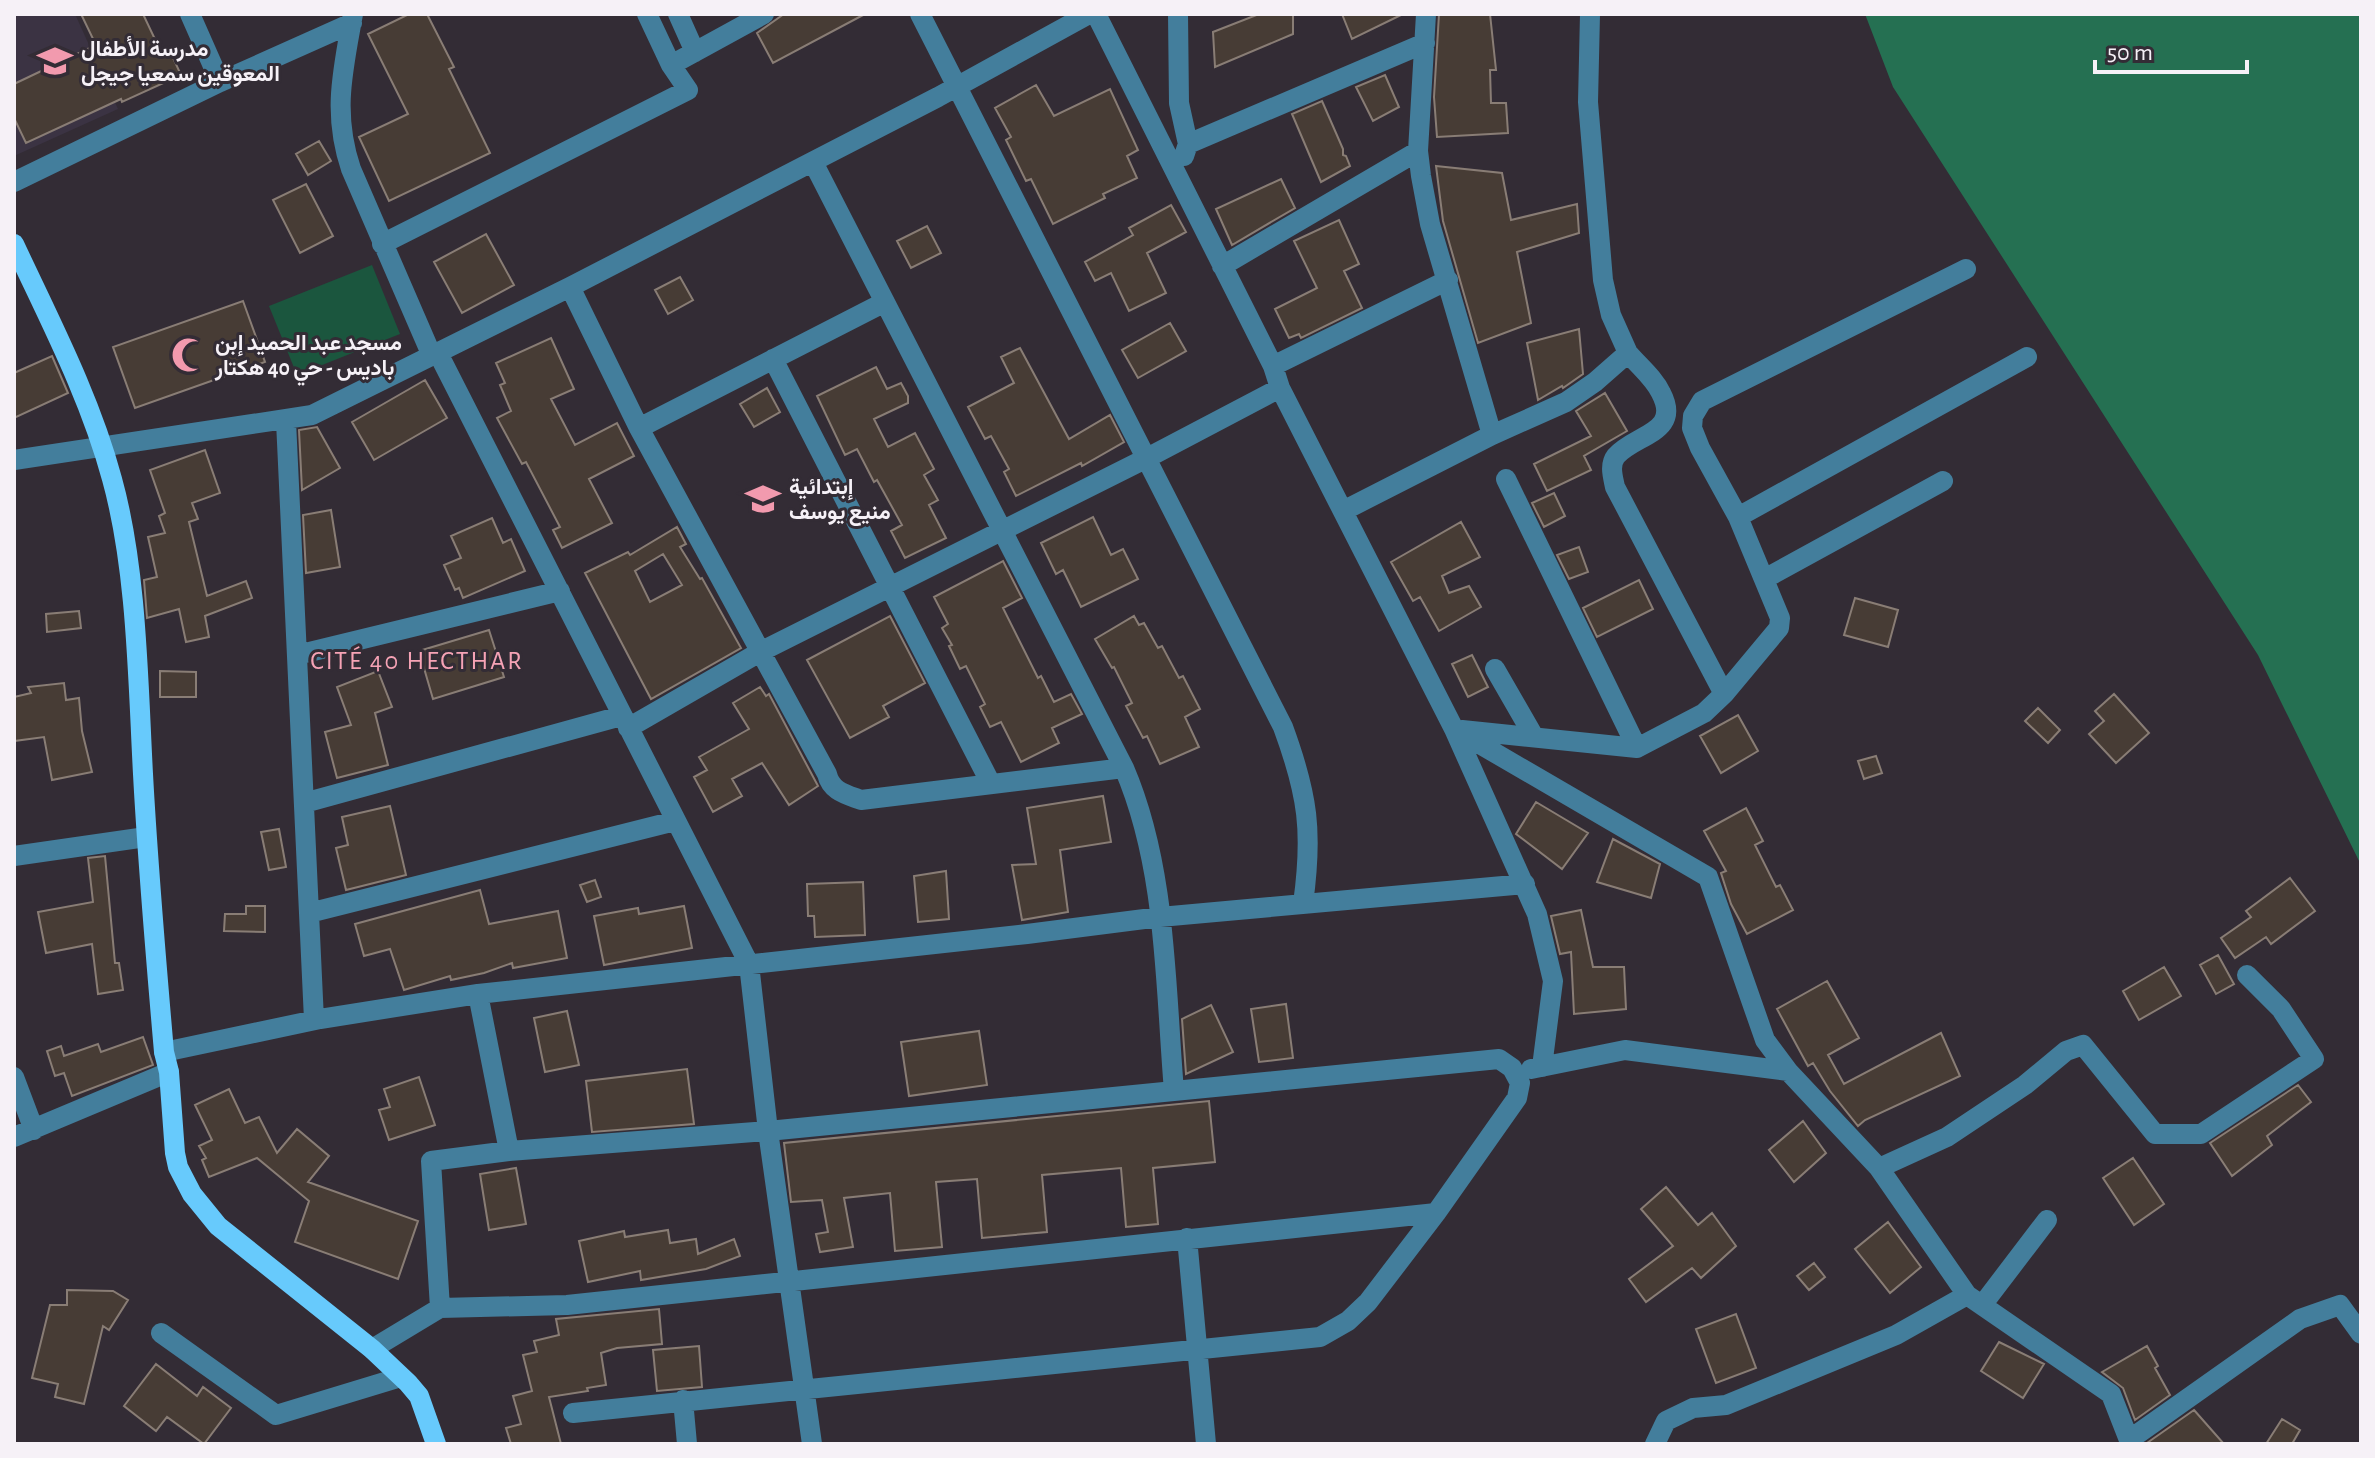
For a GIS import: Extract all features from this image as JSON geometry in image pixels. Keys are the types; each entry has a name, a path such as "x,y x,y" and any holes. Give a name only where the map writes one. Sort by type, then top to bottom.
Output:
{"main road":[{"path":"14,244 75,372 102,447 118,507 137,662 146,837 178,1167 204,1210 218,1226 372,1349 419,1396 436,1444"}],"street":[{"path":"190,14 220,82"},
{"path":"382,244 688,90 671,65 647,14"},
{"path":"678,14 695,52"},
{"path":"671,65 764,14"},
{"path":"920,14 1283,727 1299,770 1310,830 1303,904"},
{"path":"14,460 312,415 813,162 1089,14"},
{"path":"1096,14 1273,366 1280,388 1454,729 1525,884 1537,914 1553,981 1542,1067"},
{"path":"1177,175 1188,144 1179,103 1178,14"},
{"path":"1426,14 1418,151 1430,224 1492,435"},
{"path":"1590,14 1588,102 1603,280 1611,315 1628,353 1660,390 1667,406 1665,418 1655,430 1616,457 1611,470 1615,487 1724,694"},
{"path":"14,182 352,19"},
{"path":"352,19 340,84 340,120 351,169 382,244 435,355 560,591 749,964 768,1131 812,1444"},
{"path":"1188,144 1425,43"},
{"path":"1222,266 1418,151"},
{"path":"813,162 1124,768 1143,815 1160,917 1174,1091"},
{"path":"1454,729 1637,748 1704,713 1724,694 1779,628 1780,618 1766,578 1738,517 1700,448 1692,428 1693,416 1702,401 1966,269"},
{"path":"1273,366 1448,280"},
{"path":"570,287 639,428 779,682 830,784 842,793 861,800 1124,768"},
{"path":"639,428 885,302"},
{"path":"1343,511 1492,435 1566,402 1628,353"},
{"path":"1738,517 2027,357"},
{"path":"773,359 990,782"},
{"path":"304,803 624,722 1280,388"},
{"path":"286,421 314,1020"},
{"path":"1506,479 1637,748"},
{"path":"1766,578 1943,481"},
{"path":"297,655 560,591"},
{"path":"1495,669 1533,735"},
{"path":"1454,729 1708,877 1765,1040 1788,1071 1879,1168 1975,1299 2111,1394 2132,1442 2300,1319 2340,1305 2361,1334"},
{"path":"309,913 675,821"},
{"path":"14,856 146,837"},
{"path":"14,1077 24,1134 167,1062 314,1020 478,994 996,938 1160,917 1525,884"},
{"path":"1879,1168 1947,1137 2025,1085 2066,1051 2083,1045 2155,1134 2201,1134 2314,1059 2281,1009 2247,975"},
{"path":"478,994 509,1151"},
{"path":"1515,1073 1625,1050 1788,1071"},
{"path":"440,1308 431,1161 509,1151 768,1131 1499,1059 1509,1064 1521,1088 1436,1213 1368,1302 1339,1328 1320,1337 573,1413"},
{"path":"372,1349 440,1308 567,1305 1436,1213"},
{"path":"1655,1444 1666,1421 1693,1408 1726,1405 1975,1299 2047,1220"},
{"path":"1187,1238 1206,1444"},
{"path":"161,1333 276,1415 401,1377"},
{"path":"683,1400 687,1444"}],"shaded area":[{"name":"مدرسة الأطفال المعوقين سمعيا جيجل","path":"14,14 75,14 118,109 14,156"}],"green space":[{"path":"1865,14 2361,14 2361,865 2258,655 1893,87"},
{"path":"372,265 400,334 297,375 269,306"}],"building":[{"path":"81,14 143,14 161,52 169,49 181,75 26,143 14,118 14,84 96,45"},
{"path":"409,14 427,14 454,67 449,69 490,153 389,201 359,137 408,114 368,34"},
{"path":"784,14 865,14 773,63 757,33"},
{"path":"1259,14 1293,14 1293,34 1215,67 1213,32"},
{"path":"1342,14 1403,14 1352,39"},
{"path":"1439,14 1490,14 1496,70 1490,70 1491,103 1506,103 1508,133 1437,137 1434,97"},
{"path":"1385,75 1399,107 1373,121 1356,87"},
{"path":"1036,85 1054,116 1110,89 1138,150 1127,156 1137,178 1053,224 1031,179 1026,181 1006,140 1011,137 995,108"},
{"path":"1322,101 1350,166 1321,182 1292,114"},
{"path":"319,141 331,161 308,175 296,154"},
{"path":"1436,166 1502,173 1511,220 1577,204 1579,233 1517,252 1531,323 1478,343 1443,221"},
{"path":"1281,179 1295,208 1232,245 1216,209"},
{"path":"306,184 333,236 300,253 273,200"},
{"path":"1171,205 1186,232 1147,253 1166,293 1129,311 1111,273 1095,281 1085,262 1133,235 1129,228"},
{"path":"1339,220 1359,264 1344,271 1362,308 1301,338 1299,334 1289,338 1275,309 1317,288 1294,241"},
{"path":"927,226 941,253 911,268 897,241"},
{"path":"486,234 514,285 462,313 434,262"},
{"path":"680,277 693,300 668,314 655,290"},
{"name":"مسجد عبد الحميد إبن باديس - حي 40 هكتار","path":"243,301 265,362 135,408 113,347"},
{"path":"1170,323 1186,351 1138,378 1122,350"},
{"path":"1579,329 1583,374 1538,400 1527,343"},
{"path":"551,338 574,389 551,399 575,445 617,423 634,456 589,479 612,523 562,548 553,530 560,527 526,462 522,464 497,418 511,411 500,385 505,383 496,363"},
{"path":"1020,348 1069,439 1110,415 1124,442 1082,466 1081,463 1016,496 1004,472 1009,469 991,436 985,439 968,407 1014,383 1001,357"},
{"path":"52,356 68,393 14,418 14,373"},
{"path":"876,367 887,389 901,383 908,403 874,419 888,447 915,433 934,469 924,475 938,500 929,505 946,538 905,558 891,531 902,525 857,449 845,455 817,396"},
{"path":"425,380 447,418 374,460 352,422"},
{"path":"767,388 780,412 754,427 740,404"},
{"path":"1605,393 1627,431 1584,456 1591,470 1547,491 1534,464 1591,436 1576,411"},
{"path":"317,427 340,468 302,490 299,430"},
{"path":"205,450 220,493 192,503 198,519 189,522 207,596 246,581 252,598 205,616 209,637 186,642 179,609 147,618 144,580 157,577 148,537 165,533 159,516 165,513 150,470"},
{"path":"1554,493 1565,516 1544,527 1532,503"},
{"path":"331,510 340,567 306,573 303,515"},
{"path":"1093,517 1111,555 1123,549 1138,579 1081,607 1063,570 1056,574 1041,543"},
{"path":"492,518 503,543 511,539 525,571 463,598 459,588 455,590 444,565 461,558 451,536"},
{"path":"1461,522 1480,557 1442,576 1449,593 1469,586 1481,607 1439,631 1420,597 1413,601 1391,562"},
{"path":"677,527 686,544 680,547 702,578 741,648 651,699 585,573 628,552 630,555","holes":["663,554 682,585 650,602 635,571"]},
{"path":"1579,547 1588,572 1569,579 1557,555"},
{"path":"1003,561 1022,598 1003,608 1038,678 1041,676 1054,702 1071,694 1082,714 1052,728 1059,743 1021,762 1001,722 990,727 980,707 985,704 966,666 960,669 949,646 952,645 942,628 948,624 934,597"},
{"path":"1639,580 1653,609 1597,637 1583,608"},
{"path":"1855,598 1898,610 1888,647 1844,635"},
{"path":"79,611 81,628 47,632 46,614"},
{"path":"890,616 925,683 883,706 889,717 850,738 807,660"},
{"path":"1134,616 1139,625 1144,623 1158,648 1162,646 1179,678 1183,676 1200,709 1185,717 1199,747 1160,764 1147,736 1143,738 1126,706 1132,703 1114,667 1095,639"},
{"path":"489,630 504,677 433,699 419,651"},
{"path":"1472,655 1488,687 1468,697 1452,664"},
{"path":"160,671 196,672 196,697 160,697"},
{"path":"378,671 392,707 375,713 388,765 337,778 325,732 351,725 337,687"},
{"path":"64,683 66,700 79,698 82,731 92,772 52,780 44,737 14,741 14,697 31,693 28,687"},
{"path":"760,687 766,696 769,694 818,786 789,805 762,763 732,779 742,796 713,812 694,777 707,770 699,757 749,729 733,703"},
{"path":"2114,694 2149,733 2116,763 2089,734 2104,721 2095,711"},
{"path":"2038,708 2060,730 2048,743 2025,721"},
{"path":"1738,715 1758,751 1721,773 1700,736"},
{"path":"1876,756 1882,773 1864,779 1858,761"},
{"path":"1103,796 1111,842 1060,850 1068,912 1022,920 1012,865 1036,864 1027,808"},
{"path":"1536,802 1588,833 1562,869 1516,834"},
{"path":"390,806 406,875 346,890 336,848 348,845 342,817"},
{"path":"1746,808 1763,841 1755,845 1776,887 1780,885 1793,910 1747,934 1731,904 1721,873 1726,871 1704,831"},
{"path":"279,829 286,867 269,870 261,832"},
{"path":"1613,839 1660,864 1651,898 1597,882"},
{"path":"105,856 115,963 119,963 123,990 98,994 92,944 46,953 38,912 93,902 88,858"},
{"path":"946,871 949,919 918,922 914,876"},
{"path":"2290,878 2315,911 2271,944 2266,937 2235,958 2221,938 2251,917 2246,911"},
{"path":"595,880 601,897 587,902 580,885"},
{"path":"863,882 865,935 815,937 814,916 808,916 807,884"},
{"path":"480,890 489,924 558,911 567,958 513,968 512,963 484,973 451,980 450,976 404,990 390,949 364,956 355,924"},
{"path":"246,906 265,906 265,932 224,931 225,914 246,914"},
{"path":"684,906 692,948 604,965 594,916 638,908 639,914"},
{"path":"1581,910 1593,967 1624,967 1626,1009 1574,1014 1571,952 1560,954 1551,916"},
{"path":"2218,955 2234,984 2216,994 2200,965"},
{"path":"2164,967 2181,996 2139,1020 2123,991"},
{"path":"1827,981 1859,1038 1828,1055 1844,1084 1941,1033 1960,1076 1858,1126 1830,1091 1813,1063 1808,1066 1777,1009"},
{"path":"1286,1004 1293,1058 1259,1062 1251,1009"},
{"path":"1211,1005 1233,1052 1186,1074 1182,1019"},
{"path":"567,1011 579,1065 545,1072 534,1018"},
{"path":"979,1031 987,1085 909,1096 901,1042"},
{"path":"143,1037 153,1065 72,1096 64,1073 55,1076 47,1051 61,1046 64,1056 98,1044 101,1052"},
{"path":"687,1069 694,1124 592,1132 586,1081"},
{"path":"419,1077 435,1125 389,1140 379,1110 390,1107 384,1089"},
{"path":"2298,1085 2311,1102 2267,1136 2272,1145 2232,1176 2210,1143"},
{"path":"229,1089 245,1123 259,1117 277,1153 297,1129 329,1156 308,1182 418,1221 398,1279 295,1242 309,1201 257,1158 209,1177 202,1160 206,1158 199,1146 212,1140 195,1105"},
{"path":"1209,1101 1215,1162 1153,1168 1158,1224 1126,1227 1121,1168 1042,1175 1047,1232 982,1238 977,1179 936,1182 942,1247 895,1251 890,1193 844,1198 853,1247 820,1252 816,1234 828,1232 822,1200 791,1202 784,1143"},
{"path":"1803,1121 1826,1153 1794,1182 1769,1150"},
{"path":"2133,1158 2164,1204 2134,1225 2103,1178"},
{"path":"516,1168 526,1224 489,1230 480,1174"},
{"path":"1666,1187 1698,1225 1712,1213 1736,1246 1701,1278 1692,1268 1646,1302 1629,1279 1673,1246 1641,1209"},
{"path":"1888,1222 1921,1267 1890,1293 1855,1249"},
{"path":"668,1230 670,1243 696,1239 698,1254 734,1239 740,1256 706,1269 641,1280 640,1271 588,1282 579,1241 624,1231 625,1237"},
{"path":"1814,1263 1825,1277 1809,1290 1797,1276"},
{"path":"67,1290 113,1291 128,1300 109,1330 103,1326 84,1404 55,1397 58,1384 32,1378 50,1305 67,1305"},
{"path":"659,1309 662,1344 617,1348 601,1353 606,1385 549,1397 561,1444 511,1444 506,1428 521,1424 513,1396 532,1391 523,1355 537,1352 534,1341 559,1335 556,1319"},
{"path":"1736,1314 1756,1368 1716,1383 1696,1329"},
{"path":"1999,1342 2044,1364 2023,1398 1981,1371"},
{"path":"699,1346 702,1387 657,1391 653,1350"},
{"path":"2147,1346 2170,1395 2135,1420 2123,1388 2102,1372"},
{"path":"156,1364 197,1396 203,1387 231,1408 204,1444 167,1417 156,1431 124,1406"},
{"path":"2194,1410 2224,1444 2147,1443"},
{"path":"2282,1419 2300,1430 2292,1444 2266,1444"}],"place":[{"name":"مدرسة الأطفال المعوقين سمعيا جيجل","path":"55,61"},
{"name":"مسجد عبد الحميد إبن باديس - حي 40 هكتار","path":"189,355"},
{"name":"إبتدائية منيع يوسف","path":"763,499"}],"district":[{"name":"CITÉ 40 HECTHAR","path":"417,660"}]}
